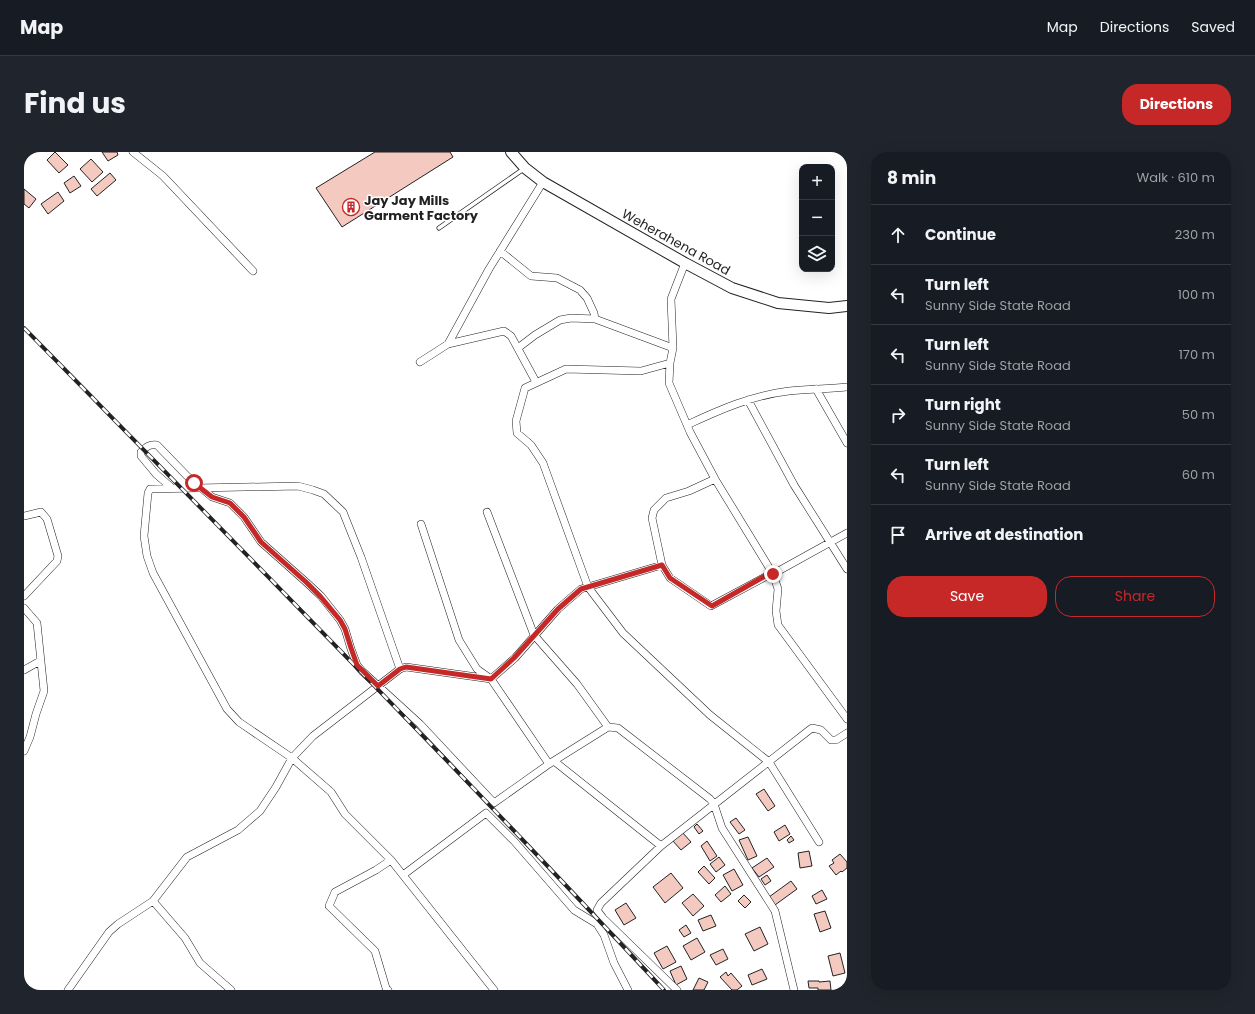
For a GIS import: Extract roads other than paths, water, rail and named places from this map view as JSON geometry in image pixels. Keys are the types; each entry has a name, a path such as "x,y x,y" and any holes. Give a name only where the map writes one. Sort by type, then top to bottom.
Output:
{"main road":[{"name":"Weherahena Road","path":"511,152 525,168 543,182 732,288 778,303 828,308 847,306"}],"street":[{"path":"133,152 163,176 253,271"},
{"path":"448,344 500,251 543,182"},
{"path":"500,251 531,276 557,278 580,290 587,298 594,313 594,319"},
{"path":"685,263 671,299 673,348 670,363 670,383 687,425 715,479 773,574 778,589 776,611 778,625 847,719"},
{"path":"518,348 535,335 560,320 571,318 594,319 673,348"},
{"path":"420,362 448,344 504,331 511,336 536,382"},
{"path":"670,363 641,371 566,369 536,382 525,388 516,421 517,433 532,446 543,462 588,587 623,633 710,715 769,762 819,842"},
{"path":"687,425 726,407 748,400 788,391 847,387"},
{"path":"816,389 847,443"},
{"path":"748,400 794,485 847,569"},
{"path":"172,488 156,474 141,456 141,452 146,447 156,445 200,488 212,497 230,503 244,517 261,542 306,582 340,620 345,629 357,665 420,724 494,803 551,763 608,727 618,728 710,799 714,804 722,828 775,911 794,990"},
{"path":"715,479 688,491 666,498 654,510 652,518 662,565 670,578 712,606 765,576 773,574 832,543 847,533"},
{"path":"400,669 361,557 343,512 324,494 298,486 150,489 148,493 144,536 147,556 153,573 227,709 239,722 292,758 331,792 345,814 403,875 494,990"},
{"path":"24,516 41,512 47,519 58,556 57,561 24,596"},
{"path":"487,512 534,635 577,684 608,727"},
{"path":"421,524 459,640 476,668 491,679 551,763 661,846"},
{"path":"491,679 514,658 558,609 581,589 662,565"},
{"path":"24,608 37,623 44,691 30,737 24,750"},
{"path":"24,670 40,661"},
{"path":"68,990 109,932 118,924 153,901 187,857 238,830 260,811 276,787 292,758 313,736 400,669 406,667 491,679"},
{"path":"677,990 603,918 597,910 601,903 661,846 812,728 821,730 831,740 836,740 847,733"},
{"path":"403,875 486,812 514,841 574,910 597,924 604,935 614,963 628,990"},
{"path":"388,990 386,988 374,951 329,906 335,892 365,876 390,860"},
{"path":"153,901 186,938 200,963 231,990"},
{"path":"597,924 603,918"}],"lane":[{"path":"439,228 525,168"}],"railway":[{"path":"24,328 426,739 664,990"}],"place":[{"name":"Jay Jay Mills Garment Factory","path":"351,207"}]}
